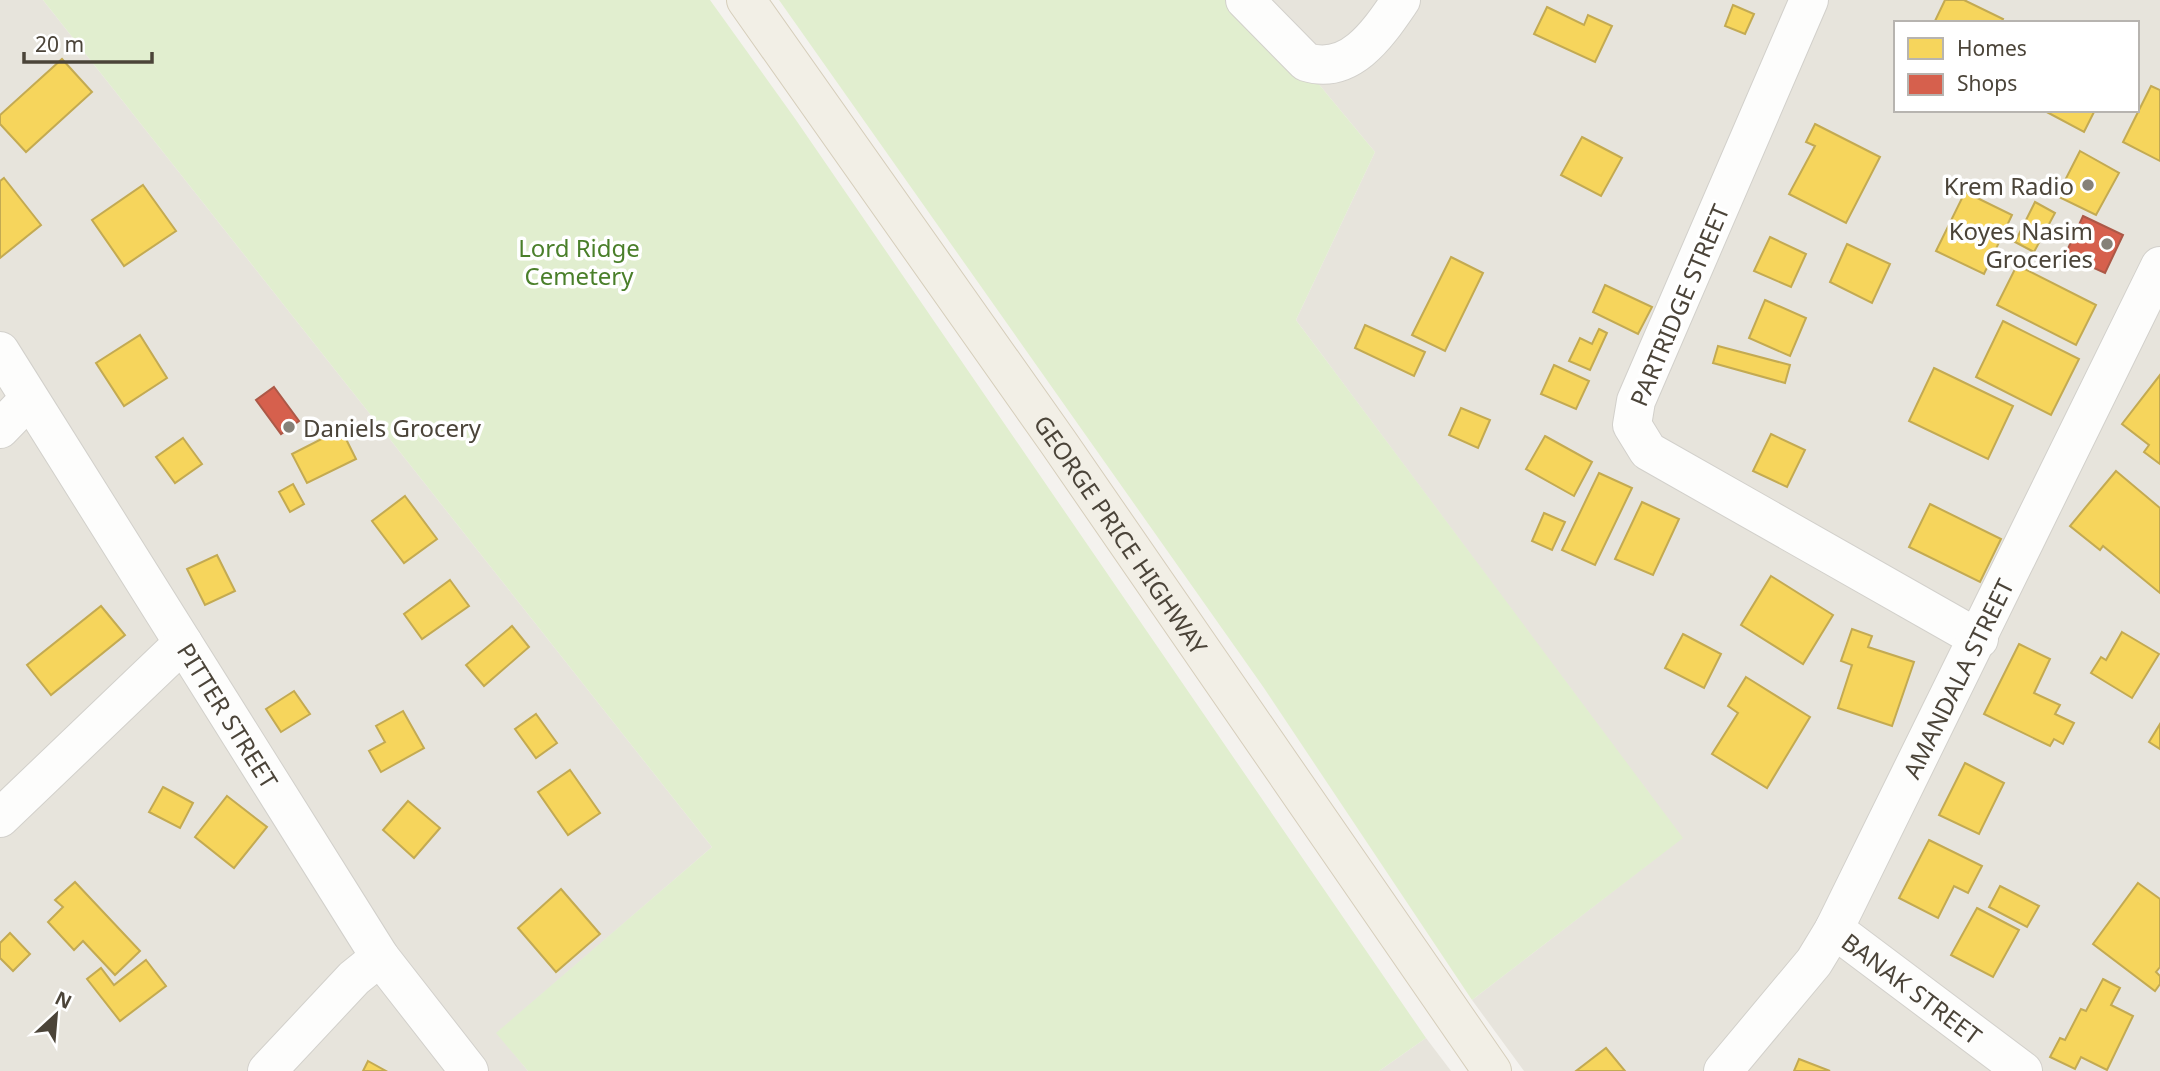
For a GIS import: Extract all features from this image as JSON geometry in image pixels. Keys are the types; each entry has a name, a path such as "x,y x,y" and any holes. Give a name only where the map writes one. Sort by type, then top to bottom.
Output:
{"main road":[{"name":"GEORGE PRICE HIGHWAY","path":"746,0 1058,442 1492,1071"}],"street":[{"path":"1245,0 1306,62 1320,66 1342,62 1360,51 1384,26 1401,0"},
{"name":"PARTRIDGE STREET","path":"1809,0 1636,401 1632,425 1648,451 1979,639"},
{"name":"AMANDALA STREET","path":"1723,1071 1814,962 1834,929 1979,639 2160,266"},
{"name":"PITTER STREET","path":"0,351 380,957 470,1071"},
{"path":"0,429 29,399"},
{"path":"0,818 183,643"},
{"name":"BANAK STREET","path":"1834,929 2023,1071"},
{"path":"267,1071 354,978 380,957"}],"shaded area":[{"path":"0,0 43,0 712,847 497,1033 528,1071 0,1071"},
{"path":"1249,0 2160,0 2160,1071 1524,1071 1472,1000 1682,838 1296,320 1375,152"},
{"path":"1426,1038 1451,1071 1379,1071"}],"green space":[{"name":"Lord Ridge Cemetery","path":"43,0 710,0 796,120 1426,1038 1379,1071 528,1071 496,1033 712,847"},
{"path":"779,0 1249,0 1375,152 1296,320 1683,838 1472,1000 1264,688"}],"building: Homes":[{"path":"1945,0 1964,0 2003,19 2002,21 1935,21"},
{"path":"1733,5 1754,14 1745,34 1725,26"},
{"path":"1547,7 1584,25 1588,15 1612,26 1595,62 1534,34"},
{"path":"62,59 92,92 26,152 0,124 0,115"},
{"path":"2151,86 2160,90 2160,161 2123,142"},
{"path":"2047,112 2094,112 2084,132"},
{"path":"1815,124 1880,157 1846,223 1789,194 1815,146 1806,142"},
{"path":"1582,137 1622,158 1601,196 1561,175"},
{"name":"Krem Radio","path":"2080,151 2119,173 2096,215 2057,196"},
{"path":"4,178 41,225 0,258 0,181"},
{"path":"143,185 176,231 124,266 92,220"},
{"path":"1965,192 2012,215 1984,274 1936,251"},
{"path":"2035,202 2055,213 2034,252 2015,242"},
{"path":"1770,237 1806,254 1791,287 1754,271"},
{"path":"1847,244 1890,264 1872,303 1830,282"},
{"path":"1451,257 1483,273 1445,351 1412,335"},
{"path":"2017,265 2096,305 2076,345 1997,305"},
{"path":"1605,285 1652,307 1638,334 1593,312"},
{"path":"1765,300 1806,318 1790,356 1749,338"},
{"path":"2003,321 2079,359 2051,415 1976,377"},
{"path":"1365,325 1425,352 1414,376 1355,348"},
{"path":"1599,329 1607,333 1590,370 1569,361 1580,338 1592,344"},
{"path":"140,335 167,378 124,406 96,363"},
{"path":"1718,346 1790,365 1785,383 1713,363"},
{"path":"1554,365 1589,381 1576,409 1541,394"},
{"path":"1934,368 2013,406 1988,459 1909,421"},
{"path":"2160,375 2160,464 2144,452 2149,445 2122,424"},
{"path":"1461,408 1490,420 1478,448 1449,435"},
{"path":"341,429 356,459 307,483 292,454"},
{"path":"1771,434 1805,450 1787,487 1753,471"},
{"path":"1545,436 1592,462 1574,496 1526,469"},
{"path":"183,438 202,464 175,483 156,457"},
{"path":"2116,471 2160,508 2160,593 2103,546 2100,550 2070,526"},
{"path":"1599,473 1632,488 1595,565 1562,550"},
{"path":"293,484 304,504 290,512 279,492"},
{"path":"405,496 437,539 404,563 372,521"},
{"path":"1642,502 1679,519 1653,575 1615,559"},
{"path":"1930,504 2001,539 1980,582 1909,547"},
{"path":"1544,513 1565,522 1552,550 1532,541"},
{"path":"217,555 235,591 205,605 187,569"},
{"path":"1771,576 1833,615 1803,664 1741,625"},
{"path":"450,580 469,606 422,639 404,614"},
{"path":"101,606 125,635 51,695 27,665"},
{"path":"512,626 529,647 484,686 466,665"},
{"path":"1852,629 1872,636 1868,647 1914,662 1892,726 1838,708 1852,665 1841,661"},
{"path":"2122,632 2159,654 2132,698 2091,673 2101,657 2106,660"},
{"path":"1683,634 1721,654 1704,688 1665,668"},
{"path":"2019,644 2050,659 2034,693 2060,705 2055,714 2074,723 2063,744 2054,739 2050,746 1984,714"},
{"path":"1746,677 1810,717 1767,788 1712,754 1738,713 1728,706"},
{"path":"294,691 310,714 281,732 266,709"},
{"path":"403,711 424,748 381,772 369,751 385,742 376,726"},
{"path":"536,714 557,743 536,758 515,729"},
{"path":"2160,724 2160,749 2149,742"},
{"path":"1965,763 2004,783 1979,834 1939,815"},
{"path":"570,770 600,813 568,835 538,792"},
{"path":"163,787 193,803 180,828 149,812"},
{"path":"227,796 267,827 234,868 195,837"},
{"path":"408,801 440,828 414,858 383,830"},
{"path":"1929,840 1982,866 1968,893 1954,886 1938,918 1899,898"},
{"path":"75,882 140,951 115,975 83,941 74,950 48,922 63,907 55,900"},
{"path":"2138,883 2160,899 2160,967 2156,972 2160,976 2160,984 2155,991 2093,944"},
{"path":"2000,886 2039,906 2027,927 1989,907"},
{"path":"561,889 600,934 556,972 518,928"},
{"path":"1977,908 2019,930 1993,977 1951,955"},
{"path":"10,933 30,954 13,971 0,958 0,943"},
{"path":"146,960 166,986 120,1021 87,979 101,968 114,985"},
{"path":"2103,979 2120,988 2111,1005 2133,1016 2107,1070 2081,1057 2075,1069 2050,1057 2060,1038 2065,1040 2081,1009 2086,1011"},
{"path":"1606,1048 1625,1071 1576,1071"},
{"path":"1799,1059 1830,1071 1794,1071"},
{"path":"368,1061 386,1071 363,1071"}],"building: Shops":[{"path":"2083,216 2123,235 2105,273 2065,255"},
{"path":"274,387 299,421 281,434 256,400"}],"place":[{"name":"Krem Radio","path":"2088,185"},
{"name":"Koyes Nasim Groceries","path":"2107,244"},
{"name":"Daniels Grocery","path":"289,427"}]}
